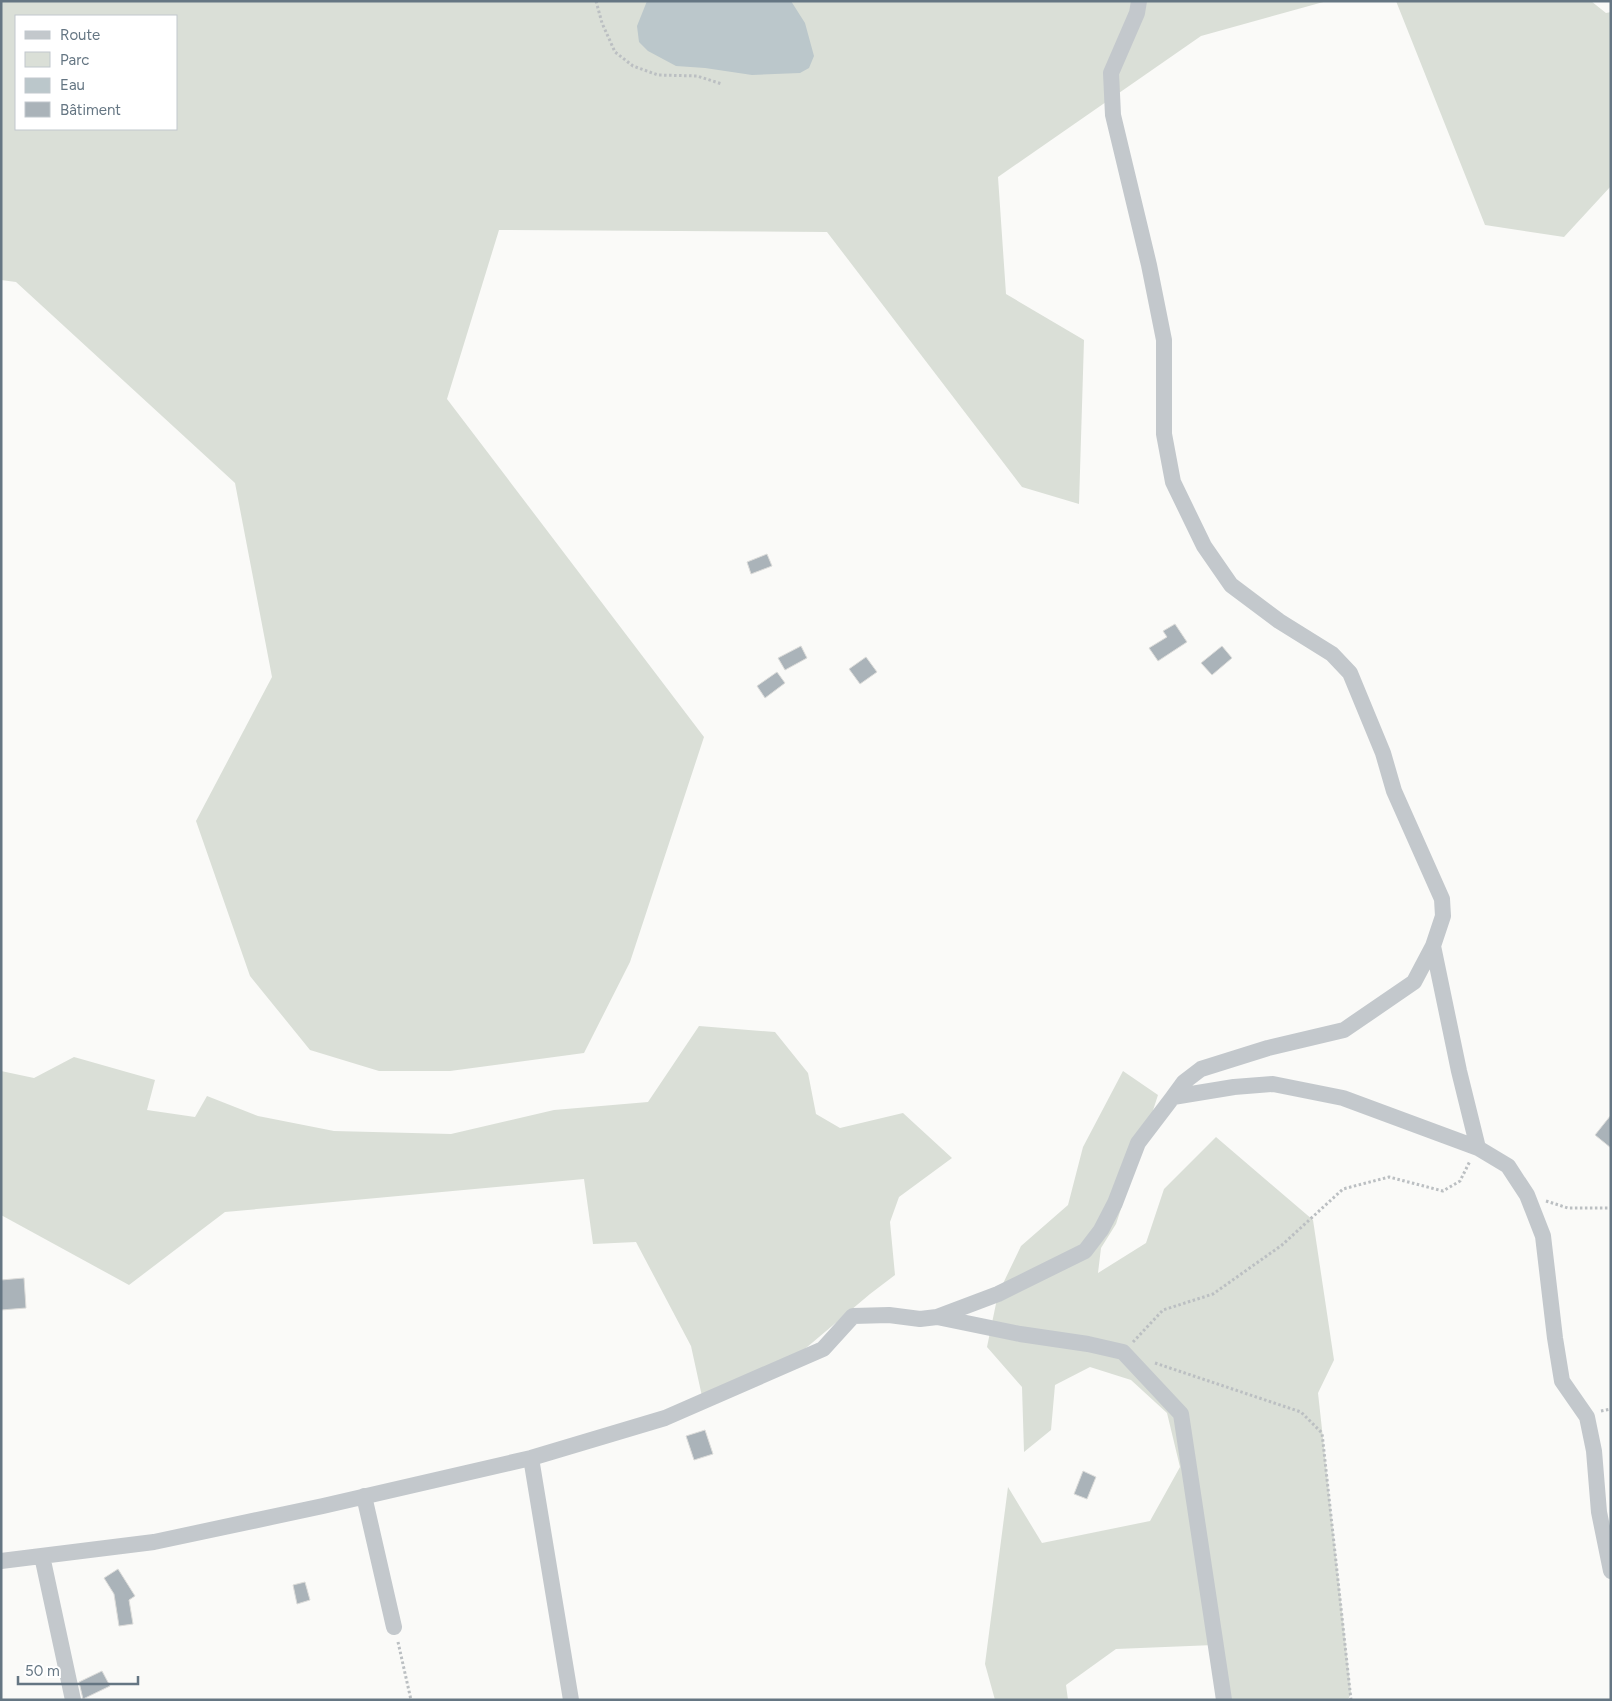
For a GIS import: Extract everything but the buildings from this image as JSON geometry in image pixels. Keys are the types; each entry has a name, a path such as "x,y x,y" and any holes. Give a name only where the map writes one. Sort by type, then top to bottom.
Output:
{"street":[{"path":"938,1317 998,1294 1084,1251 1101,1230 1115,1203 1138,1143 1184,1082 1201,1069 1268,1048 1344,1030 1414,982 1433,946 1443,916 1442,899 1394,791 1383,753 1350,673 1332,654 1279,621 1231,585 1204,546 1173,482 1164,434 1164,340 1149,265 1113,115 1111,73 1137,13 1139,1"},
{"path":"1433,946 1459,1071 1478,1148"},
{"path":"1173,1097 1234,1087 1273,1084 1343,1098 1478,1148 1508,1166 1527,1195 1543,1236 1554,1338 1562,1381 1587,1418 1594,1451 1599,1512 1611,1572"},
{"path":"1,1562 154,1542 531,1458 665,1418 823,1349 853,1316 938,1317 1123,1352 1181,1414 1224,1700"},
{"path":"531,1458 571,1700"},
{"path":"364,1496 394,1627"},
{"path":"42,1556 73,1700"}],"path":[{"path":"596,1 602,23 615,52 633,66 658,75 697,76 722,84"},
{"path":"1123,1352 1163,1310 1213,1294 1282,1244 1342,1189 1390,1177 1443,1191 1460,1181 1478,1148"},
{"path":"1527,1195 1568,1208 1611,1208"},
{"path":"1151,1362 1301,1412 1322,1433 1352,1700"},
{"path":"394,1627 411,1700"}],"green space":[{"path":"1,1 1327,1 1201,36 998,177 1006,294 1084,340 1079,504 1022,487 827,232 499,230 447,399 704,737 630,962 584,1053 450,1071 379,1071 310,1050 250,976 196,821 272,677 235,483 16,282 1,280"},
{"path":"1396,1 1591,1 1606,13 1611,12 1611,186 1564,237 1485,225"},
{"path":"699,1026 775,1032 808,1073 816,1114 840,1128 903,1113 952,1158 899,1197 890,1222 895,1275 787,1364 703,1401 691,1346 636,1242 593,1244 584,1179 225,1212 129,1285 1,1215 1,1071 34,1078 74,1057 155,1080 147,1110 195,1117 207,1096 258,1116 334,1131 451,1134 554,1110 648,1102"},
{"path":"1123,1071 1158,1095 1116,1224 1101,1248 1098,1273 1146,1243 1164,1189 1216,1137 1313,1220 1334,1360 1318,1393 1351,1693 1348,1700 1224,1700 1214,1645 1116,1649 1066,1685 1068,1700 995,1700 985,1664 1008,1487 1042,1543 1150,1521 1180,1467 1167,1413 1131,1380 1090,1367 1055,1385 1051,1430 1024,1452 1022,1387 987,1347 998,1294 1021,1246 1068,1205 1083,1147"}],"water":[{"path":"647,1 791,1 805,23 814,56 809,68 800,73 752,75 676,66 648,51 639,42 637,26"}]}
